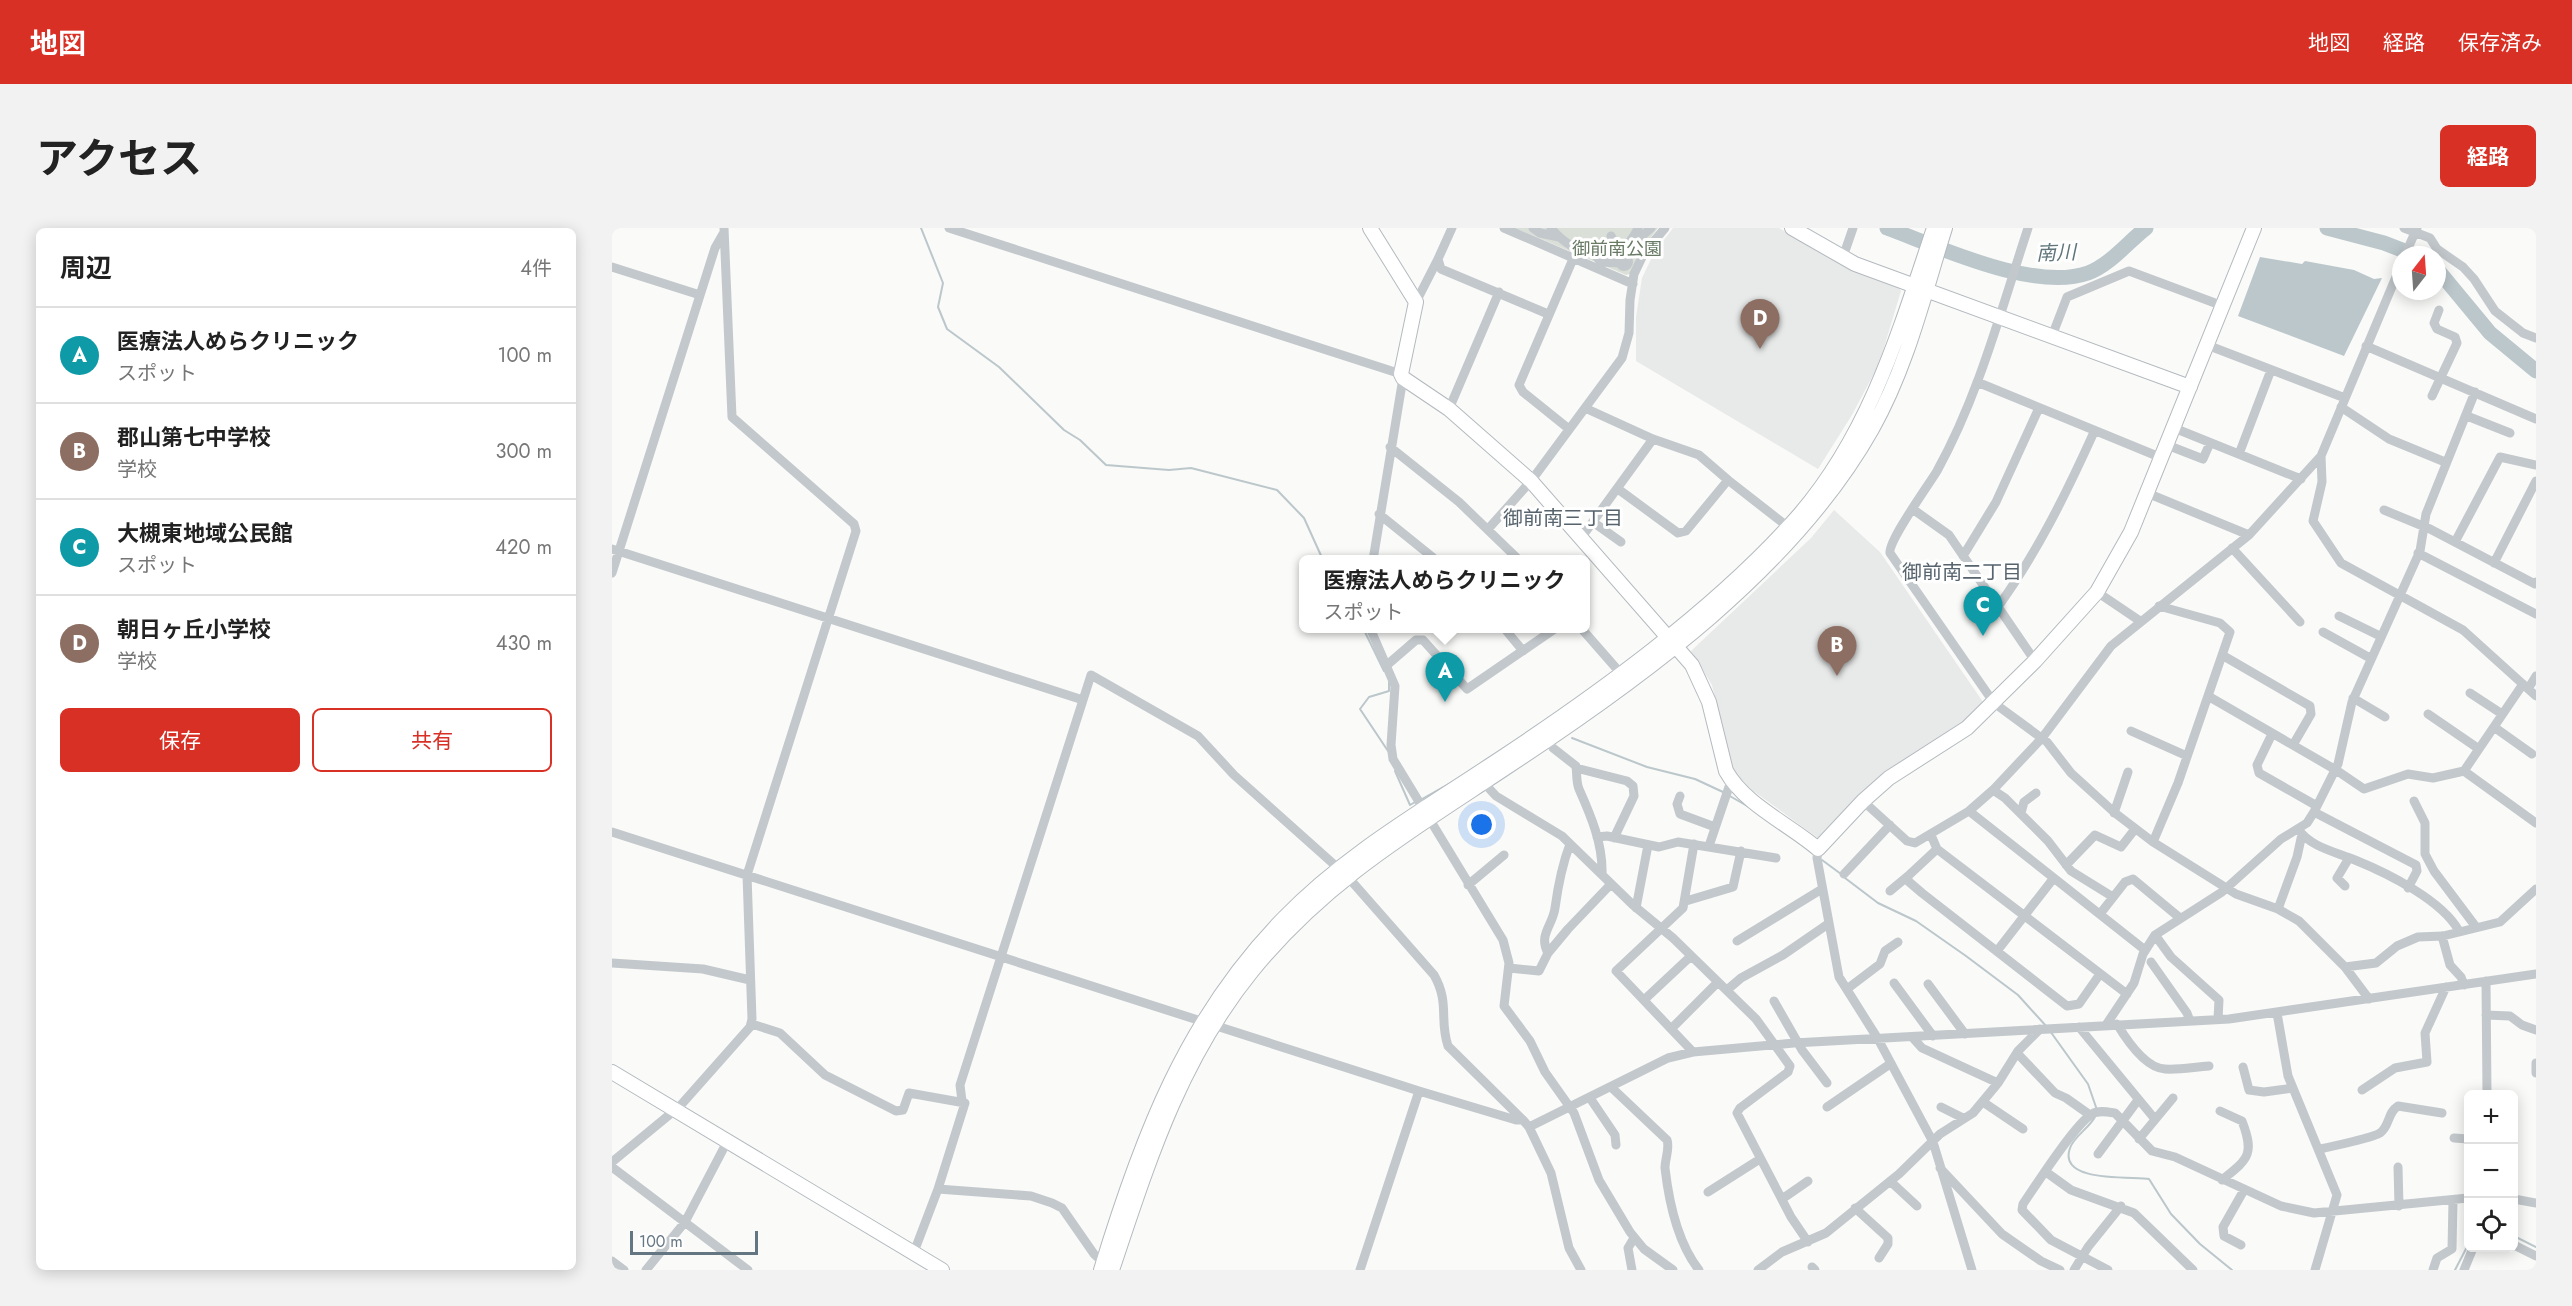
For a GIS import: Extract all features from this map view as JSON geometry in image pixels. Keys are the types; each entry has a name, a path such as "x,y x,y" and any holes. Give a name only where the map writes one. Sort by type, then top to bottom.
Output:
{"street":[{"path":"949,228 1402,376 1449,409 1532,481 1692,665 1702,684 1726,771 1731,781 1818,849"},
{"path":"1370,228 1416,302"},
{"path":"1374,555 1416,302 1452,228"},
{"path":"1505,228 1633,284"},
{"path":"1533,228 1540,233 1559,237"},
{"path":"1551,228 1559,237 1578,250 1594,255 1601,262 1623,263"},
{"path":"1623,263 1638,228"},
{"path":"1633,238 1642,236 1651,228"},
{"path":"1489,528 1532,481 1624,352 1629,333 1633,284 1644,253 1665,228"},
{"path":"1792,228 1843,257 1920,289 2190,387"},
{"path":"1843,257 1852,228"},
{"path":"2028,228 1962,424 1914,510 1890,545 1890,553 1994,703 2042,738 2071,772 2114,813 2153,842 2226,888 2278,909 2299,921 2345,967 2369,999"},
{"path":"2404,228 2417,230 2429,237 2437,249 2469,273 2495,311 2523,333 2536,338"},
{"path":"612,573 615,551 715,248 724,230"},
{"path":"724,230 732,417 854,524 856,529 747,875 752,1023 740,1042 676,1109 612,1164 748,1270"},
{"path":"1426,814 1670,641 1752,579 1808,522 1837,484 1872,428 1889,392 1939,230"},
{"path":"1972,1270 1933,1142 1878,1039 1837,970 1817,858 1818,849 1863,801 1889,778 1967,728 2035,661 2097,592 2123,550 2253,230"},
{"path":"2409,246 2417,230"},
{"path":"1611,236 1623,263"},
{"path":"1438,259 1441,268 1548,314"},
{"path":"1569,429 1523,392 1519,385 1573,259"},
{"path":"612,267 700,295"},
{"path":"2052,336 2067,297 2129,271 2223,306"},
{"path":"1863,801 1910,842 1918,842 1969,810 1993,790 2042,738 2111,646 2249,535 2321,456 2392,286"},
{"path":"1449,409 1499,292"},
{"path":"2432,396 2457,342 2454,336 2437,329 2434,323 2439,310"},
{"path":"2206,345 2271,370 2343,403 2389,439 2445,462"},
{"path":"2366,346 2536,419"},
{"path":"2239,454 2271,370"},
{"path":"1977,382 2094,432 2164,451 2204,459 2210,443"},
{"path":"2106,1025 2127,994 2145,950 2155,935 2226,888 2268,849 2300,832 2316,809 2336,770 2353,698 2418,553 2423,527 2445,462 2467,416 2475,392"},
{"path":"1585,408 1653,439 1699,455 1783,522"},
{"path":"1963,556 2000,494 2039,408"},
{"path":"2467,416 2510,433"},
{"path":"2174,428 2301,479"},
{"path":"1997,608 2033,557 2094,432"},
{"path":"1581,538 1653,439"},
{"path":"1390,447 1489,528 1514,555"},
{"path":"2321,456 2322,478 2313,518 2341,563 2463,630 2536,696"},
{"path":"2455,542 2500,457 2536,465"},
{"path":"1618,489 1678,533 1686,531 1728,480"},
{"path":"2494,563 2536,481"},
{"path":"2147,494 2249,535"},
{"path":"1914,510 1946,532 2035,661"},
{"path":"2384,510 2455,542 2535,584 2536,582"},
{"path":"1379,514 1430,555"},
{"path":"1593,522 1621,542"},
{"path":"2232,548 2300,622"},
{"path":"615,551 1083,700"},
{"path":"2418,553 2536,614"},
{"path":"2097,592 2140,621"},
{"path":"2153,842 2187,756 2230,632 2226,626 2159,606"},
{"path":"2339,616 2380,636"},
{"path":"2322,632 2370,658"},
{"path":"1372,633 1395,686 1392,753 1403,778 1503,940 1509,968 1504,1006 1530,1041 1545,1072 1571,1107 1599,1180 1634,1238 1644,1249 1673,1270"},
{"path":"1507,633 1523,651"},
{"path":"1387,665 1416,640 1423,640 1467,689 1549,633"},
{"path":"1585,633 1616,668"},
{"path":"1107,1268 1146,1134 1165,1089 1256,948 1298,904 1342,873 1369,844 1484,783 1570,726 1670,641"},
{"path":"2222,656 2310,706 2311,714 2293,745"},
{"path":"914,1252 938,1189 965,1103 962,1101 960,1085 1091,675 1198,736 1234,775 1342,873 1434,975 1443,990 1444,1036 1448,1046 1526,1124 1551,1173 1554,1196 1569,1248 1581,1270"},
{"path":"2208,696 2336,770 2365,790 2408,774 2433,778 2464,771 2502,714 2536,676"},
{"path":"2470,693 2502,714"},
{"path":"2353,698 2385,717"},
{"path":"2428,714 2479,749"},
{"path":"2494,727 2532,754"},
{"path":"2131,731 2187,756"},
{"path":"2272,734 2257,765 2259,773 2316,809 2416,865 2417,871 2408,888"},
{"path":"1553,748 1576,768 1632,783 1634,796 1614,838"},
{"path":"1576,768 1579,787 1585,796 1598,837 1602,874"},
{"path":"2464,771 2536,823"},
{"path":"2114,813 2128,772"},
{"path":"1708,846 1731,781"},
{"path":"1484,783 1496,796 1562,836 1756,1019 1790,1066 1789,1071 1740,1108 1737,1113 1782,1199 1808,1242"},
{"path":"1993,790 2021,813 2052,845 2066,865 2083,880 2113,897"},
{"path":"2021,813 2024,802 2036,793"},
{"path":"1680,796 1677,804 1680,814 1715,827"},
{"path":"2414,801 2426,823 2425,854 2476,927"},
{"path":"1969,810 2145,950"},
{"path":"1844,874 1890,825"},
{"path":"2066,865 2095,835 2121,848 2135,829"},
{"path":"612,832 1526,1124 1571,1107 1668,1058 1694,1052 1797,1043 2218,1019 2277,1013 2536,974"},
{"path":"2300,832 2332,853 2349,858 2408,888 2435,905 2454,922 2459,931"},
{"path":"2278,909 2297,857 2300,832"},
{"path":"1932,835 1936,849 2127,994"},
{"path":"1598,837 1659,847 1678,842 1776,858"},
{"path":"1548,953 1545,946 1545,933 1555,910 1561,868 1570,844"},
{"path":"1694,844 1683,909 1616,971 1694,1052"},
{"path":"1636,908 1648,845"},
{"path":"1890,891 1936,849"},
{"path":"1686,901 1733,887 1741,851"},
{"path":"1468,885 1504,855"},
{"path":"2345,886 2337,878 2349,858"},
{"path":"1908,876 1908,881 2067,1006 2079,1004 2100,974"},
{"path":"1997,951 2053,879"},
{"path":"2100,914 2125,882 2133,879 2180,918"},
{"path":"1509,968 1537,972 1548,953 1611,884"},
{"path":"1737,941 1822,889"},
{"path":"2345,967 2376,963 2397,946 2418,937 2442,936 2500,922 2536,889"},
{"path":"1727,990 1828,924"},
{"path":"2155,935 2171,957 2219,1000 2218,1019"},
{"path":"2442,936 2450,965 2462,977 2464,985"},
{"path":"1847,989 1881,963 1885,951 1898,942"},
{"path":"1644,1000 1691,956"},
{"path":"2151,962 2190,1021"},
{"path":"612,963 703,969 750,980"},
{"path":"2486,981 2487,1090"},
{"path":"1672,1028 1718,982"},
{"path":"1894,983 1933,1036"},
{"path":"1928,984 1965,1034"},
{"path":"2362,1090 2395,1068 2427,1062 2425,1033 2446,987"},
{"path":"1774,1001 1797,1043 1827,1083"},
{"path":"2277,1013 2280,1040 2293,1088 2335,1187 2337,1200 2315,1270"},
{"path":"2486,1015 2510,1016 2522,1025 2536,1030"},
{"path":"752,1023 780,1033 825,1075 896,1111 903,1110 909,1094 962,1101"},
{"path":"2117,1024 2123,1035 2156,1067 2165,1070 2208,1066"},
{"path":"2079,1027 2154,1118"},
{"path":"1758,1270 1782,1252 1823,1236 1983,1102 2017,1053 2040,1029"},
{"path":"1912,1037 1922,1048 1998,1083"},
{"path":"2017,1053 2055,1093 2090,1115 2112,1112 2152,1151 2175,1156 2291,1210 2309,1213 2464,1199"},
{"path":"2536,1063 2536,1073"},
{"path":"1827,1107 1890,1064"},
{"path":"2243,1067 2246,1086 2250,1091 2293,1088"},
{"path":"612,1072 942,1270"},
{"path":"1611,1087 1667,1140 1665,1164 1673,1212 1686,1252 1699,1270"},
{"path":"1360,1270 1419,1091"},
{"path":"1590,1098 1615,1135 1616,1145"},
{"path":"2139,1139 2154,1118 2173,1098"},
{"path":"2098,1154 2138,1100"},
{"path":"1983,1102 2023,1129"},
{"path":"1941,1107 1964,1118"},
{"path":"2320,1149 2378,1134 2396,1107 2442,1113"},
{"path":"2220,1111 2242,1121 2249,1154 2246,1161 2223,1180"},
{"path":"2090,1115 2023,1204 2022,1211 2051,1240 2108,1270"},
{"path":"2454,1138 2464,1139"},
{"path":"646,1270 685,1222 728,1140"},
{"path":"1708,1192 1760,1159"},
{"path":"2398,1167 2399,1206"},
{"path":"1940,1168 2002,1234 2041,1261 2060,1270"},
{"path":"2046,1172 2071,1190 2121,1206 2140,1218 2193,1270"},
{"path":"1782,1199 1808,1181"},
{"path":"1890,1181 1917,1206"},
{"path":"938,1189 1031,1196 1052,1203 1062,1208 1094,1254 1107,1268"},
{"path":"2241,1245 2224,1236 2223,1227 2244,1190"},
{"path":"2433,1270 2438,1258 2452,1249 2453,1200"},
{"path":"2518,1200 2536,1203"},
{"path":"2074,1270 2082,1256 2121,1206"},
{"path":"1855,1208 1888,1238 1888,1244 1879,1258"},
{"path":"1632,1270 1628,1248 1634,1238"},
{"path":"2518,1247 2536,1256"},
{"path":"2464,1270 2471,1252"},
{"path":"612,1261 624,1270"},
{"path":"2177,1270 2184,1262"}],"shaded area":[{"path":"1673,228 1779,228 1840,264 1899,287 1901,291 1879,364 1852,415 1818,469 1636,361 1636,317 1642,278 1654,253"},
{"path":"2260,257 2302,264 2305,261 2354,270 2374,279 2382,278 2344,356 2238,316"},
{"path":"1834,510 1880,552 1983,702 1982,706 1961,726 1891,770 1850,804 1818,838 1752,790 1737,775 1732,766 1712,685 1691,651 1811,538"}],"green space":[{"name":"御前南公園","path":"1515,228 1658,228 1639,253 1630,274 1626,275"}],"waterway":[{"path":"921,228 943,283 938,307 947,329 999,367 1064,430 1080,440 1106,465 1169,470 1191,468 1277,490 1304,518 1321,555"},
{"name":"南川","path":"1887,228 1987,265 2041,277 2066,277 2088,273 2111,259 2146,228"},
{"name":"南川","path":"2327,228 2392,246"},
{"name":"南川","path":"2384,243 2386,237"},
{"name":"南川","path":"2446,280 2490,333 2536,371"},
{"path":"1365,633 1384,671"},
{"path":"1388,751 1360,709 1369,697 1389,691 1389,682"},
{"path":"1572,738 1647,767 1695,779 1723,792"},
{"path":"1395,771 1410,805 1417,801"},
{"path":"1422,799 1454,781"},
{"path":"1728,795 1749,807"},
{"path":"1822,860 1841,874"},
{"path":"1845,878 1878,903 1916,921 1966,956 2018,995 2047,1027"},
{"path":"2050,1031 2088,1084 2097,1110"},
{"path":"2096,1115 2070,1148 2069,1160 2075,1168 2099,1176 2149,1179 2171,1214 2200,1244 2232,1270"},
{"path":"2518,1238 2536,1247"},
{"path":"2455,1270 2464,1252"}],"place":[{"name":"朝日ヶ丘小学校","path":"1760,349"},
{"name":"大槻東地域公民館","path":"1983,636"},
{"name":"郡山第七中学校","path":"1837,676"},
{"name":"医療法人めらクリニック","path":"1445,702"}],"district":[{"name":"御前南三丁目","path":"1563,518"},
{"name":"御前南二丁目","path":"1962,572"}]}
